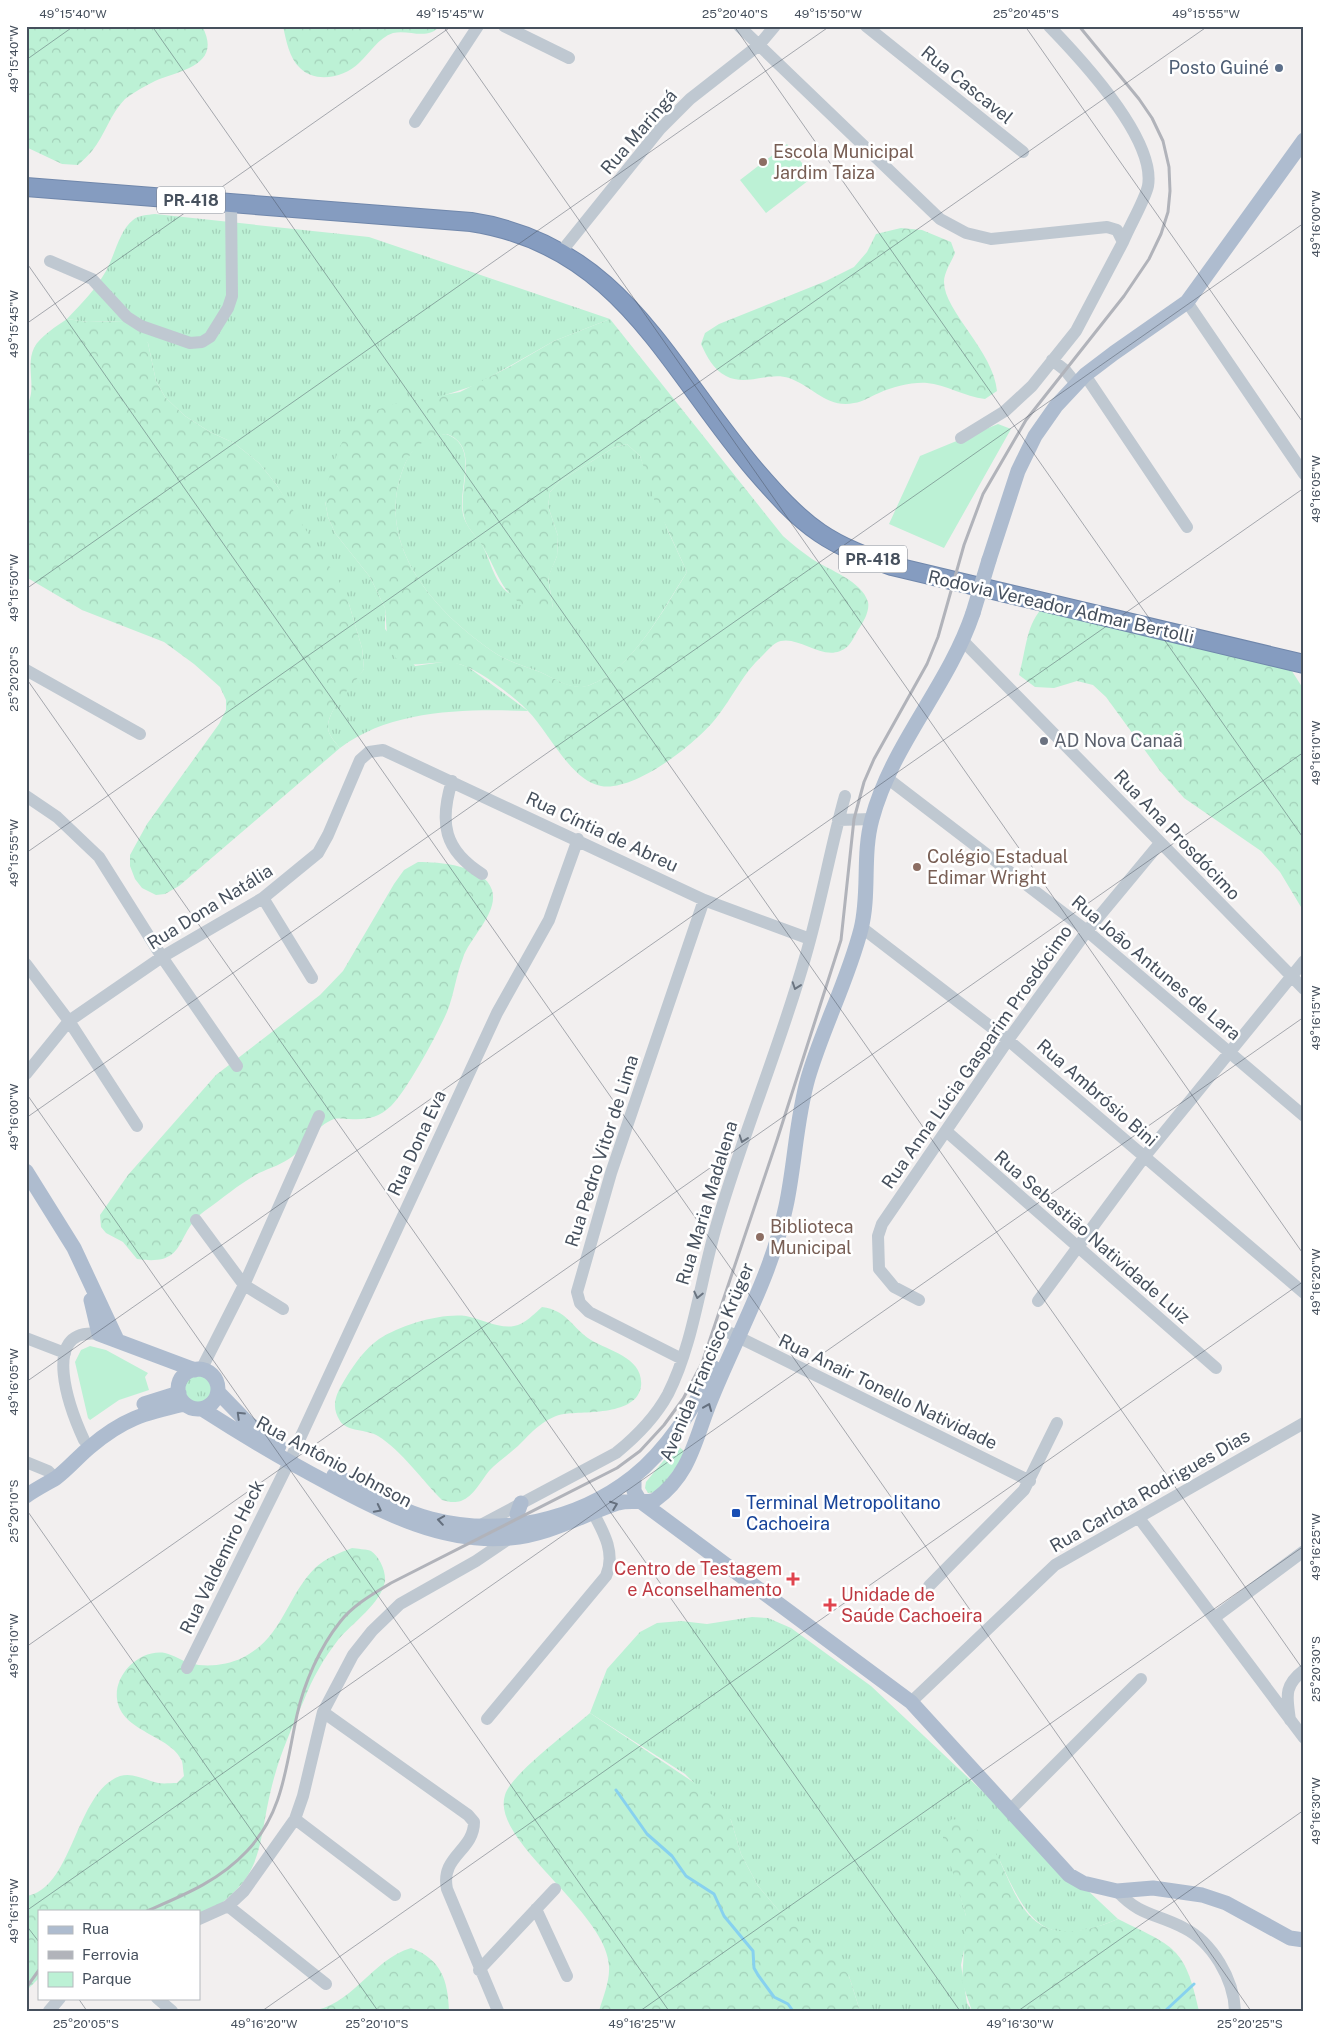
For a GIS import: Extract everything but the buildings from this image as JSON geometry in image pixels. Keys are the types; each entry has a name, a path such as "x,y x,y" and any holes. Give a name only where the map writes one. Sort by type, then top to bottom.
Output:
{"highway":[{"name":"Rodovia Vereador Admar Bertolli","path":"27,191 231,203 471,222 495,226 561,252 604,282 632,309 682,372 727,437 778,497 819,532 856,553 892,566 1304,664"}],"main road":[{"name":"Avenida Francisco Krüger","path":"483,1531 545,1520 625,1501 640,1500 649,1502 657,1499 676,1481 689,1462 697,1432 756,1277 770,1260 786,1206 808,1080 861,927 866,857 872,819 887,778 900,752 949,670 963,641 1018,471 1035,436 1056,406 1081,380 1186,302 1244,226 1304,140"},
{"path":"26,1171 74,1248 85,1277 117,1340"},
{"path":"85,1277 99,1334 161,1358 207,1371 216,1380 218,1392 213,1403 202,1409 196,1409 181,1393 161,1358"},
{"name":"Avenida Francisco Krüger","path":"483,1531 510,1538 549,1530 591,1509 634,1476 671,1437 705,1387 735,1335"},
{"path":"26,1496 119,1425 181,1393 189,1372 198,1370"},
{"name":"Rua Antônio Johnson","path":"218,1392 248,1423 290,1458"},
{"path":"49,1478 84,1440 115,1418 140,1405 181,1393"},
{"name":"Rua Antônio Johnson","path":"202,1409 382,1511 408,1523 429,1530 483,1531"},
{"path":"671,1437 684,1439 690,1445 692,1453"},
{"path":"634,1476 633,1488 640,1500 911,1702 1009,1811 1069,1874 1083,1883 1116,1891 1153,1888 1202,1895 1226,1903 1290,1938 1304,1940"},
{"path":"657,1499 665,1520"},
{"path":"515,1506 523,1524"}],"street":[{"path":"415,122 478,26"},
{"path":"504,26 569,58"},
{"path":"739,26 795,82 940,219 966,233 991,239 1107,227 1118,230 1123,242"},
{"name":"Rua Maringá","path":"561,252 660,129 690,99 759,45 775,26"},
{"name":"Rua Cascavel","path":"866,26 1023,152"},
{"path":"961,438 1005,411 1032,386 1076,332 1123,242 1148,185 1144,153 1124,114 1049,27"},
{"path":"50,261 92,279 127,317 142,326 190,343 202,342 210,336 228,308 232,296 231,203"},
{"path":"1186,302 1304,474"},
{"path":"1052,360 1081,380 1187,527"},
{"name":"Rua Ana Prosdócimo","path":"963,641 1304,989"},
{"path":"26,670 140,734"},
{"name":"Rua Cíntia de Abreu","path":"383,750 578,839 704,900 810,939"},
{"name":"Rua Dona Natália","path":"26,1074 68,1021 162,957 263,898 318,853 328,835 360,760 369,752 383,750"},
{"name":"Rua João Antunes de Lara","path":"887,778 1087,931 1304,1116"},
{"path":"452,781 445,814 451,843 464,862 482,874"},
{"path":"26,796 57,817 99,857 162,957 237,1066"},
{"name":"Rua Maria Madalena","path":"483,1531 515,1506 616,1453 636,1437 655,1416 669,1392 682,1359 710,1244 726,1192 803,966 845,796"},
{"path":"838,820 872,819"},
{"name":"Rua Dona Eva","path":"290,1458 497,1013 548,920 578,839"},
{"name":"Rua Anna Lúcia Gasparim Prosdócimo","path":"920,1300 894,1287 879,1269 878,1236 882,1224 1008,1040 1087,931 1160,843"},
{"path":"263,898 312,978"},
{"name":"Rua Pedro Vitor de Lima","path":"682,1359 589,1312 580,1303 577,1292 611,1173 704,900"},
{"name":"Rua Ambrósio Bini","path":"861,927 1008,1040 1304,1293"},
{"path":"1038,1301 1145,1156 1304,961"},
{"path":"26,964 68,1021 137,1126"},
{"path":"198,1370 244,1285 319,1116"},
{"name":"Rua Sebastião Natividade Luiz","path":"946,1132 1216,1368"},
{"path":"196,1220 244,1285 283,1309"},
{"path":"84,1440 72,1414 62,1364 65,1353 77,1338 86,1334 99,1334"},
{"name":"Rua Anair Tonello Natividade","path":"735,1335 1030,1481"},
{"path":"26,1338 65,1353"},
{"path":"929,1586 1024,1490 1030,1481 1056,1423"},
{"name":"Rua Carlota Rodrigues Dias","path":"911,1702 1055,1565 1304,1423"},
{"name":"Rua Valdemiro Heck","path":"187,1668 290,1458"},
{"path":"26,1462 49,1478"},
{"path":"487,1719 606,1576 611,1563 609,1549 591,1509"},
{"path":"1139,1518 1304,1738"},
{"path":"476,1561 483,1531"},
{"path":"200,1919 228,1906 244,1891 295,1820 303,1796 323,1712 353,1655 372,1631 400,1604 476,1561 510,1538"},
{"path":"1214,1618 1304,1551"},
{"path":"1290,1721 1287,1691 1294,1678 1304,1670"},
{"path":"1009,1811 1141,1679"},
{"path":"323,1712 468,1815 474,1822 474,1834 449,1866 444,1877 446,1890 498,2011"},
{"path":"295,1820 395,1896"},
{"path":"479,1970 556,1889"},
{"path":"1116,1891 1130,1905 1184,1928 1201,1939 1219,1961 1229,1982 1235,2011"},
{"path":"228,1906 326,1984"},
{"path":"536,1909 567,1976"},
{"path":"49,2011 58,2000"},
{"path":"159,2000 172,2011"}],"green space":[{"path":"26,26 202,26 207,39 207,50 203,58 196,64 155,81 125,99 115,111 97,145 89,155 78,165 62,164 26,147"},
{"path":"283,26 440,26 424,34 399,32 388,35 353,68 338,75 322,77 307,73 296,64 288,49"},
{"path":"787,144 813,177 766,213 740,180"},
{"path":"155,214 369,237 610,319 554,341 476,385 439,397 325,501 328,517 335,533 370,577 385,608 385,629 415,666 450,661 468,667 528,711 480,710 430,714 383,725 360,735 340,748 330,736 328,730 329,720 336,704 364,669 362,648 349,604 276,484 259,463 234,443 210,432 185,416 165,397 156,381 148,343 126,321 88,322 67,319 102,278 128,225 138,217"},
{"path":"901,228 922,230 951,242 955,253 944,278 946,293 987,362 994,376 997,391 985,399 934,384 915,383 902,385 864,400 845,404 828,400 797,382 781,376 749,380 734,379 721,373 711,362 701,344 705,333 719,324 826,281 854,267 867,252 876,234"},
{"path":"67,319 88,322 126,321 140,330 148,343 156,381 165,397 185,416 210,432 234,443 259,463 276,484 339,581 349,604 362,648 364,669 332,712 329,720 329,733 340,748 179,886 165,894 156,895 142,888 135,879 130,866 130,855 147,824 219,724 226,710 226,700 220,687 194,664 164,642 82,610 26,577 26,406 31,393 32,355 40,339"},
{"path":"610,319 783,536 812,559 852,582 865,595 868,602 866,617 848,646 830,653 793,641 776,643 749,670 717,717 695,740 664,764 647,774 615,786 601,786 590,782 580,775 523,706 474,670 459,664 443,662 401,664 388,649 385,608 370,577 335,533 328,517 325,501 327,484 339,448 352,425 367,413 395,404 460,392 554,341","holes":["447,434 457,440 463,449 465,459 463,506 467,524 482,545 499,578 510,594 528,608 542,614 553,608 548,578 557,556 558,536 548,506 550,492 560,481 613,448 627,444 640,456 655,502 687,572 646,636 620,666 605,677 590,685 570,685 500,656 451,618 432,597 416,574 404,550 397,524 396,497 403,469 414,449 425,441"]},
{"path":"998,424 1011,429 944,548 889,524 920,456"},
{"path":"446,434 457,440 463,449 465,459 462,495 464,518 481,543 498,581 510,594 553,608 548,577 557,556 558,536 548,506 550,492 560,481 613,448 627,444 640,456 668,531 687,572 646,636 620,666 606,677 583,687 570,686 500,656 451,618 432,597 416,574 404,550 397,524 396,497 406,461 414,449 424,441"},
{"path":"1045,606 1290,668 1304,690 1304,912 1280,872 1261,851 1184,798 1160,771 1106,697 1093,685 1077,681 1054,688 1035,687 1019,675 1030,628 1039,612"},
{"path":"418,862 449,864 471,870 487,882 492,890 493,899 488,916 463,958 443,1021 405,1088 391,1106 377,1116 361,1119 334,1119 327,1122 289,1159 252,1177 206,1210 189,1228 173,1253 165,1258 154,1260 137,1259 123,1242 106,1233 101,1227 100,1215 128,1175 216,1075 320,995 343,971 394,884 404,870"},
{"path":"542,1307 558,1312 591,1340 616,1352 631,1362 640,1376 641,1386 637,1396 630,1403 609,1410 555,1416 536,1428 489,1471 470,1496 456,1502 442,1500 387,1442 368,1432 347,1427 340,1421 335,1409 335,1403 341,1387 365,1351 379,1339 409,1325 445,1316 466,1316 509,1327 526,1321"},
{"path":"90,1346 106,1350 148,1373 145,1377 149,1390 119,1400 90,1420 75,1362 81,1350"},
{"path":"199,1375 209,1379 213,1389 209,1399 199,1403 189,1399 185,1389 189,1379"},
{"path":"679,1447 683,1450 684,1456 658,1492 648,1493 645,1488 646,1482 673,1449"},
{"path":"352,1548 371,1551 377,1556 381,1564 385,1581 378,1598 338,1640 323,1661 311,1684 277,1768 268,1802 261,1842 249,1873 238,1888 222,1903 200,1917 200,1910 38,1910 38,1979 26,1991 26,1896 42,1890 54,1877 65,1860 93,1801 105,1786 120,1776 134,1776 158,1783 177,1783 184,1776 182,1761 176,1752 168,1745 136,1726 120,1710 117,1690 124,1672 138,1659 156,1653 172,1655 196,1665 223,1664 242,1658 256,1650 267,1640 305,1579 315,1568 337,1554"},
{"path":"752,1617 768,1618 791,1628 871,1686 1118,1919 1093,1928 1073,1932 1056,1931 1042,1925 1020,1901 1000,1861 959,1891 966,1916 967,1935 961,1965 967,2003 972,2011 860,2011 849,1976 780,1912 758,1886 741,1854 731,1820 685,1774 590,1713 607,1669 640,1632 657,1623 681,1621 707,1624"},
{"path":"590,1713 717,1798 731,1820 741,1854 758,1886 780,1912 822,1941 834,1953 849,1976 860,2011 599,2011 609,1972 603,1945 590,1923 531,1855 515,1833 505,1813 505,1795 518,1776 543,1752"},
{"path":"952,1819 976,1829 992,1847 1015,1894 1029,1914 1048,1928 1077,1931 1118,1919 1165,1943 1182,1961 1188,1973 1199,2011 972,2011 962,1982 966,1916 943,1840 943,1827"},
{"path":"411,1948 429,1958 441,1972 447,1990 449,2011 309,2011 324,2008 337,2001 385,1962"}],"waterway":[{"path":"616,1790 647,1834 672,1856 686,1876 714,1894 724,1916 753,1951 754,1968 758,1975 774,1997 788,2004 793,2011"},
{"path":"1165,2011 1194,1984"}],"railway":[{"path":"149,1910 188,1893 225,1871 247,1851 259,1836 269,1820 282,1787 297,1715 308,1678 319,1654 333,1632 351,1610 391,1583 617,1468 640,1451 664,1425 683,1399 702,1363 777,1140 841,940 854,819 864,782 874,759 927,664 938,637 964,545 983,494 1026,420 1124,296 1149,259 1161,234 1168,212 1170,191 1169,167 1163,141 1152,118 1139,99 1079,26"},
{"path":"26,1988 38,1971"}],"place":[{"name":"Posto Guiné","path":"1279,68"},
{"name":"Escola Municipal Jardim Taiza","path":"763,162"},
{"name":"AD Nova Canaã","path":"1044,741"},
{"name":"Colégio Estadual Edimar Wright","path":"917,867"},
{"name":"Biblioteca Municipal","path":"760,1237"},
{"name":"Terminal Metropolitano Cachoeira","path":"736,1513"},
{"name":"Centro de Testagem e Aconselhamento","path":"793,1579"},
{"name":"Unidade de Saúde Cachoeira","path":"830,1605"}]}
